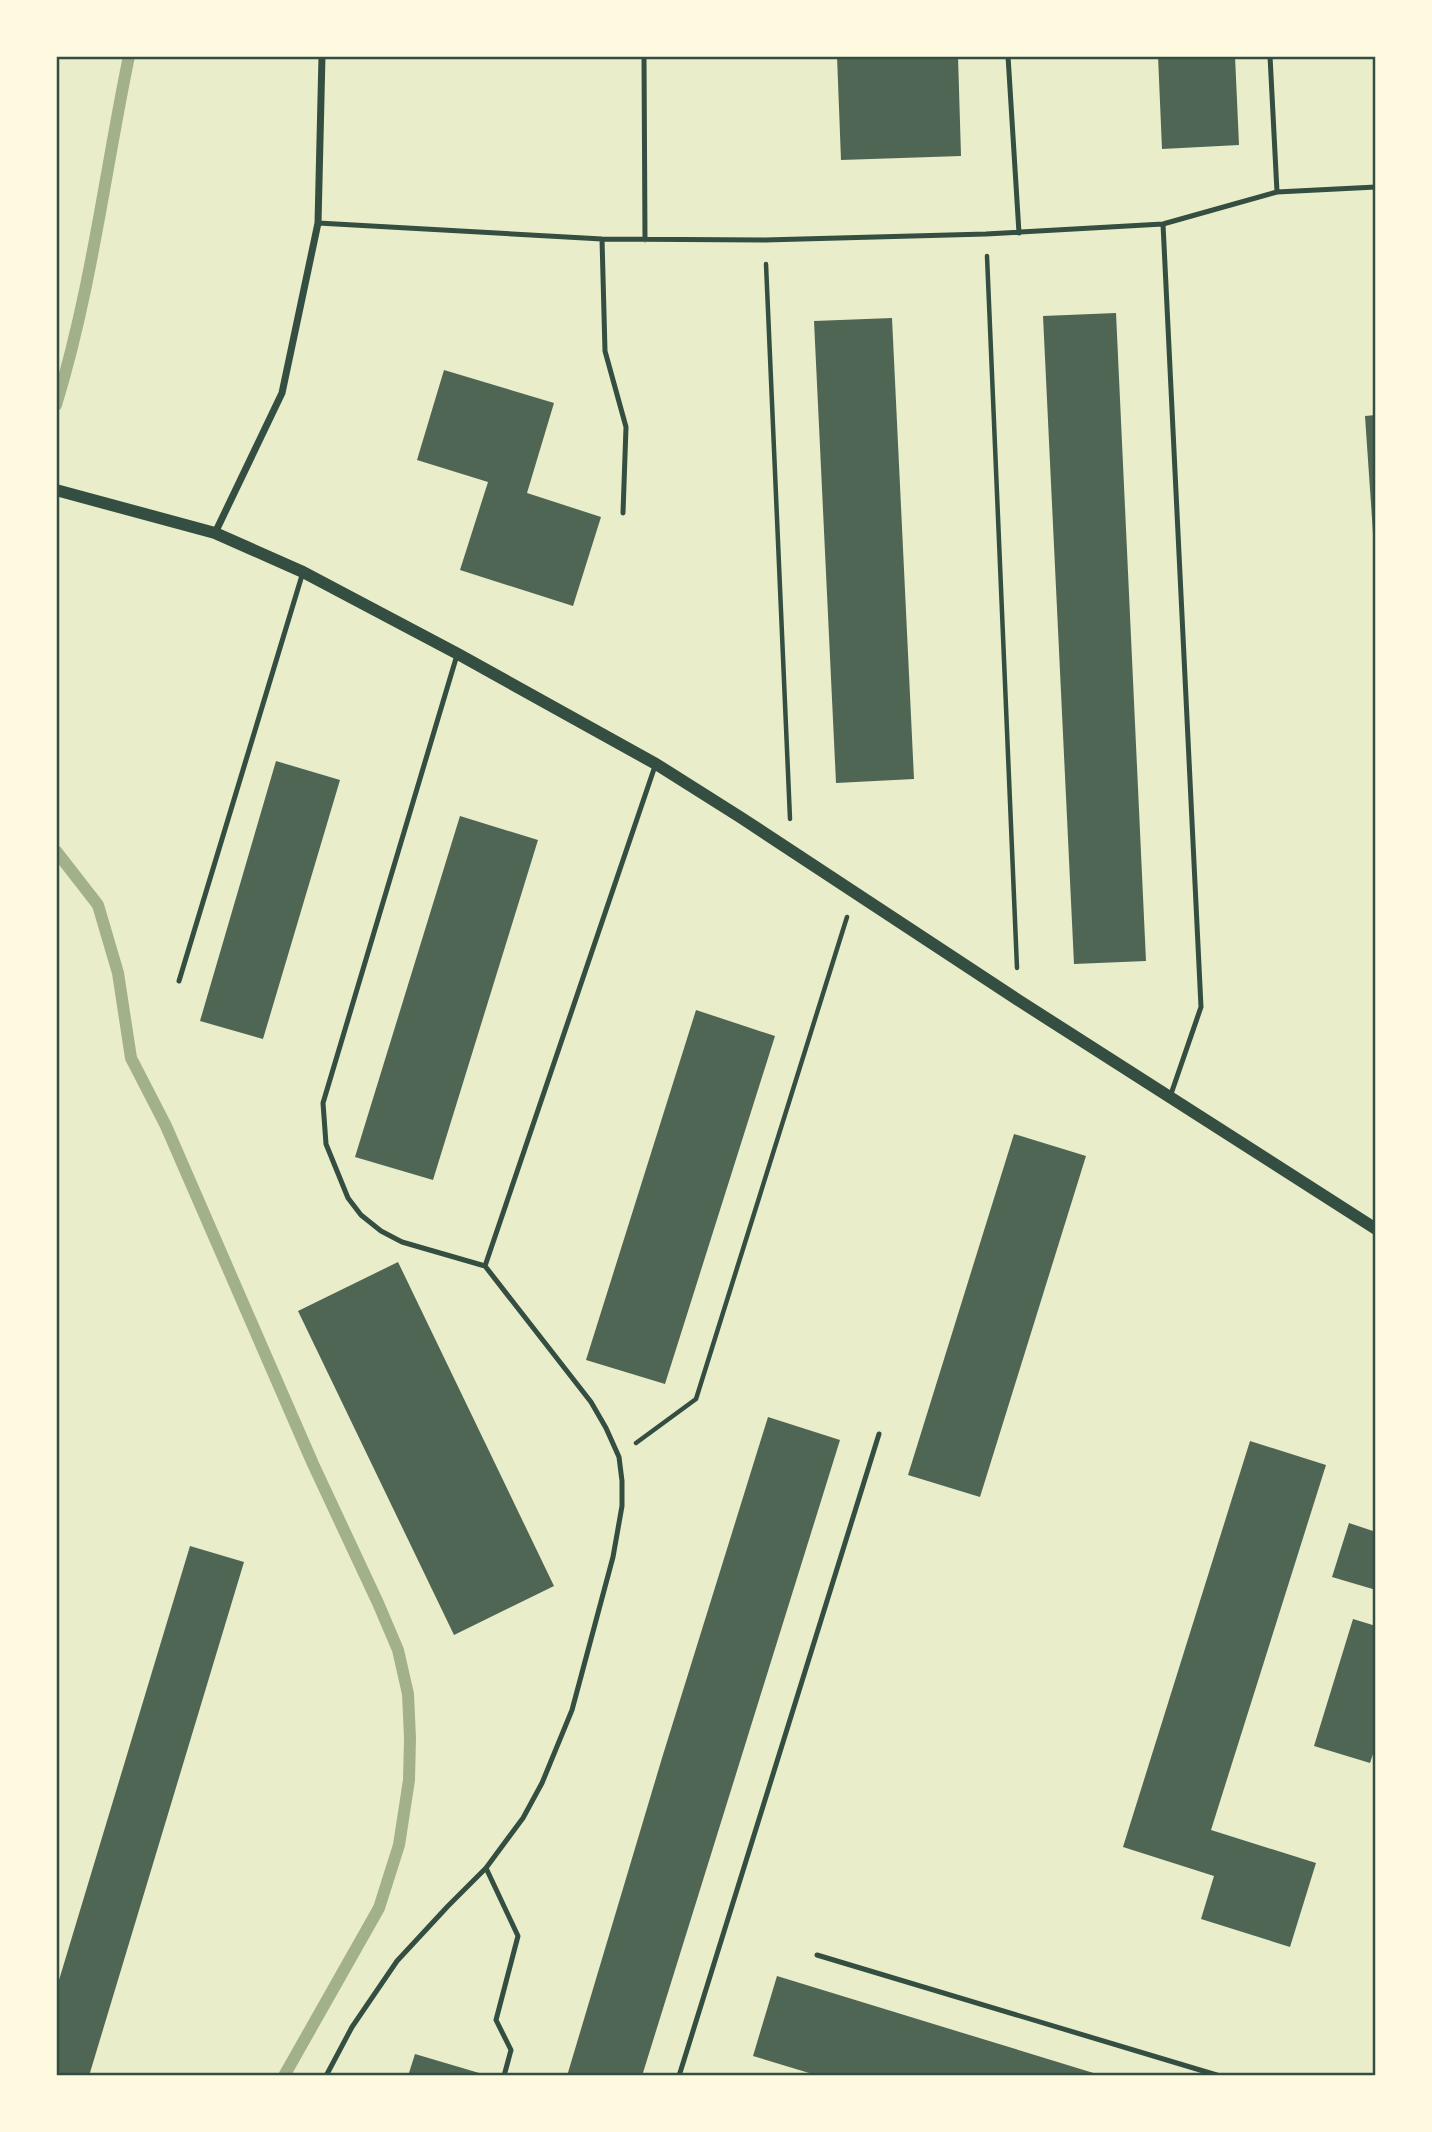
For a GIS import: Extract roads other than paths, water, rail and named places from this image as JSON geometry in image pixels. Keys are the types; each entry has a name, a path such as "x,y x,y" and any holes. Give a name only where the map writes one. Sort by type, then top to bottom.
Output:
{"street":[{"path":"215,533 282,393 318,223 322,56"},
{"path":"56,490 215,533 303,572 656,764 1376,1229"}],"lane":[{"path":"644,56 645,240"},
{"path":"1008,56 1019,233"},
{"path":"1270,56 1277,192"},
{"path":"318,223 645,240 765,240 1019,233 1163,224 1277,192 1376,187"},
{"path":"1163,224 1201,1007 1170,1097"},
{"path":"602,239 605,351 626,427 623,513"},
{"path":"179,981 303,572"},
{"path":"326,2076 352,2027 397,1961 486,1868 530,1807 572,1710 615,1544 622,1506 619,1457 606,1428 590,1402 485,1266 402,1242 381,1231 361,1215 348,1198 326,1144 323,1103 458,654"},
{"path":"485,1266 656,764"},
{"path":"679,2076 879,1434"},
{"path":"486,1868 518,1936 496,2020 511,2050 504,2076"},
{"path":"817,1955 1220,2076"}],"waterway":[{"path":"56,405 79,319 129,56"},
{"path":"56,851 98,905 118,973 131,1058 166,1126 313,1464 378,1603 398,1650 408,1694 409,1780 399,1845 379,1908 284,2076"}]}
